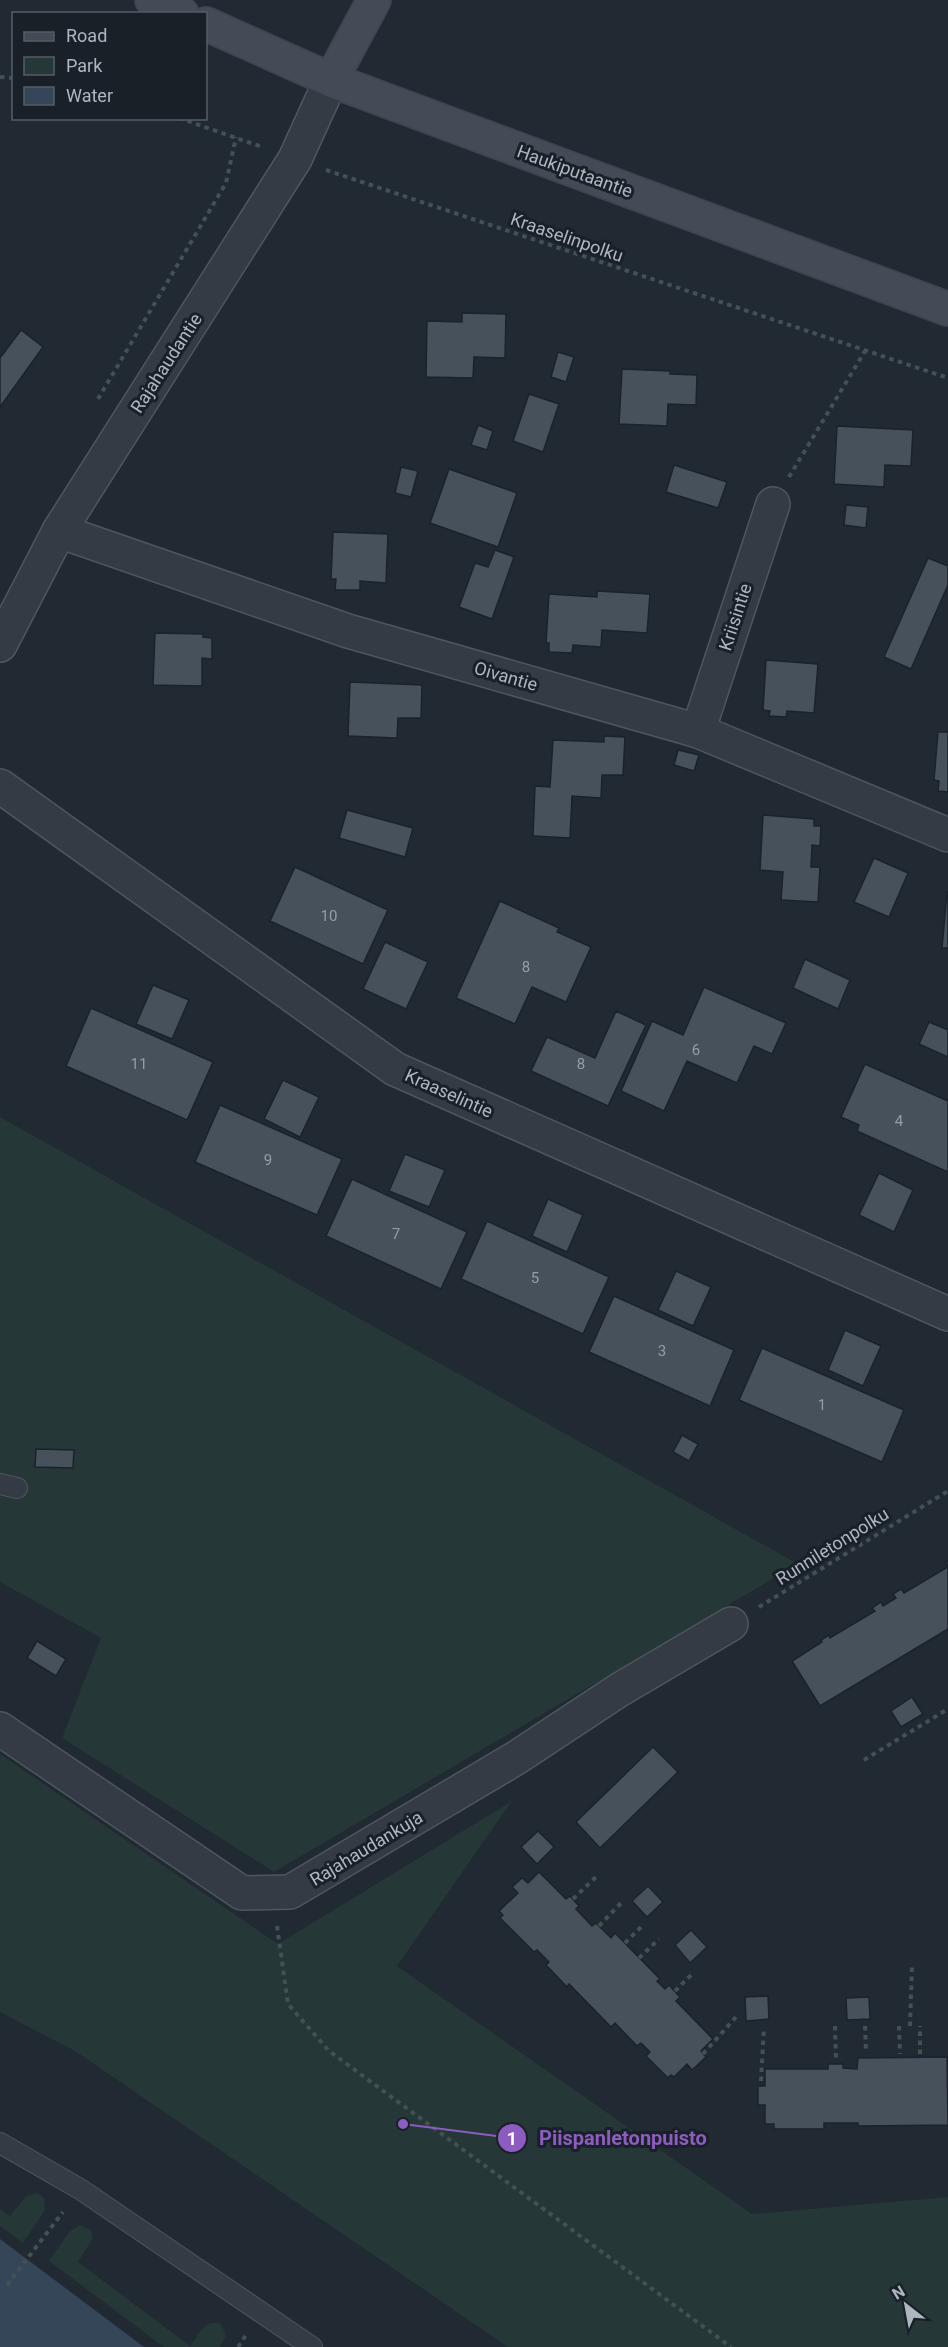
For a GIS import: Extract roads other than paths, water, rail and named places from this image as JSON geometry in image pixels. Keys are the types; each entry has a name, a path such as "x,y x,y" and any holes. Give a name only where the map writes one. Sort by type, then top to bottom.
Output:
{"main road":[{"path":"152,0 178,12"},
{"path":"331,80 374,0"},
{"name":"Haukiputaantie","path":"207,24 331,80 948,309"}],"street":[{"name":"Rajahaudantie","path":"0,645 59,531 295,159 331,80"},
{"name":"Kriisintie","path":"698,731 773,504"},
{"name":"Oivantie","path":"59,531 348,631 698,731 948,836"},
{"name":"Kraaselintie","path":"0,786 395,1069 948,1314"},
{"name":"Rajahaudankuja","path":"0,1730 242,1893 290,1893 516,1758 620,1690 731,1624"}],"lane":[{"path":"0,2143 80,2189 312,2347"}],"water":[{"path":"0,2239 144,2347 0,2347"}],"place":[{"name":"Piispanletonpuisto","path":"403,2124"}]}
